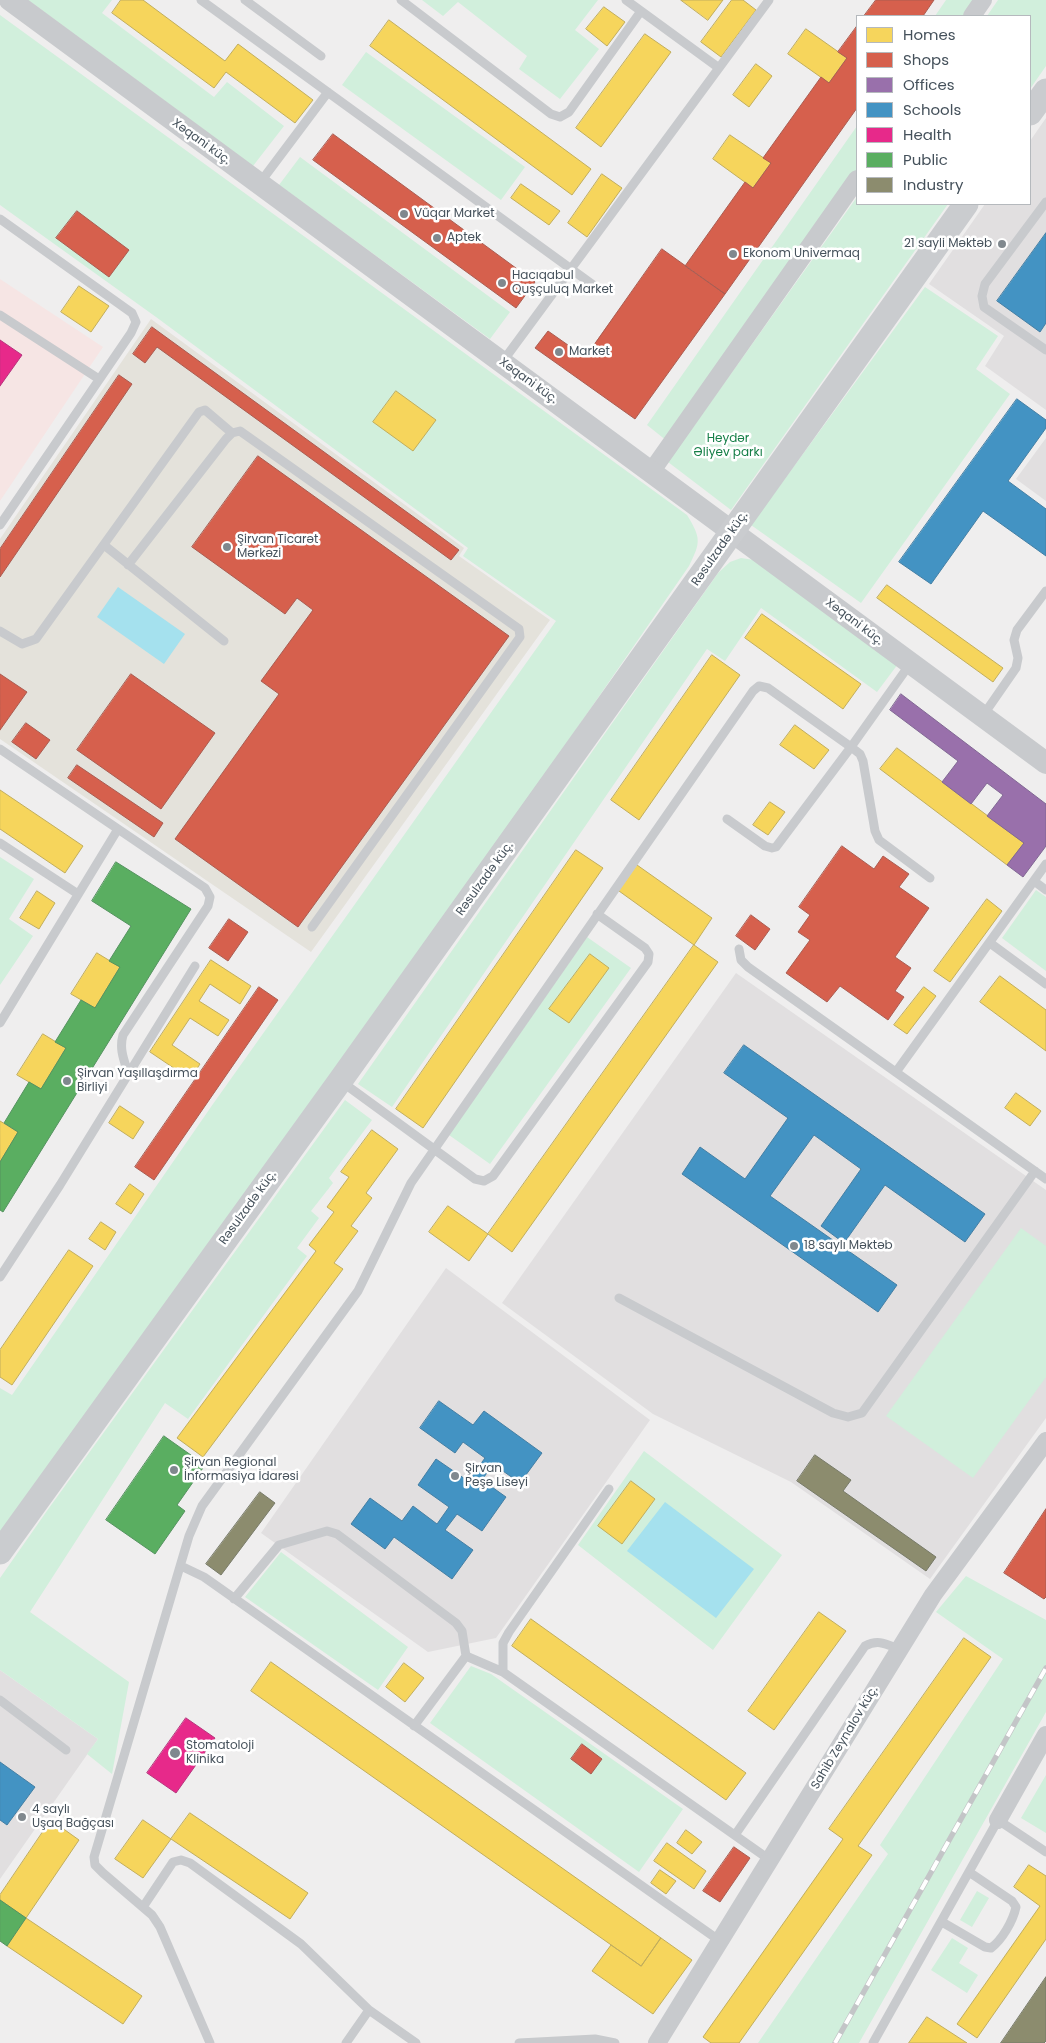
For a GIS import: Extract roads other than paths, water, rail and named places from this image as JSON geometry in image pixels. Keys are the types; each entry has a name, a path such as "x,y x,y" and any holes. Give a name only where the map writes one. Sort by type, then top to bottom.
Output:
{"main road":[{"path":"1031,113 1046,91"},
{"name":"Rəsulzadə küç.","path":"0,1552 340,1081 965,205"}],"street":[{"name":"Xəqani küç.","path":"10,0 1046,763"},
{"path":"973,15 983,0"},
{"path":"651,472 856,180"},
{"name":"Sahib Zeynalov küç.","path":"657,2043 899,1649 952,1568 1046,1441"},
{"path":"998,1820 1046,1735"}],"lane":[{"path":"201,0 600,290"},
{"path":"245,0 320,56"},
{"path":"401,0 551,114 560,117 569,112 641,11"},
{"path":"626,0 719,68"},
{"path":"502,362 769,0"},
{"path":"259,184 328,92"},
{"path":"1046,202 985,284 982,296 984,307 1046,350"},
{"path":"0,219 132,313 136,322 131,333 0,525"},
{"path":"0,315 99,380"},
{"path":"0,631 22,644 36,639 199,412 205,410 232,433"},
{"path":"128,564 232,433 240,431 518,629 520,637 312,927"},
{"path":"104,545 224,641"},
{"path":"982,717 1016,668 1018,658 1014,640 1017,630 1046,591"},
{"path":"727,819 765,846 776,847 910,664"},
{"path":"210,2043 160,1926 152,1915 95,1865 94,1857 189,1536 202,1506 358,1291 403,1198 434,1149 747,699 759,686 768,688 860,754 863,761 875,831 879,840 930,878"},
{"path":"0,749 205,888 210,897 208,906 123,1036 121,1043 122,1052 128,1073"},
{"path":"0,1023 118,829"},
{"path":"0,843 78,894"},
{"path":"896,1072 1046,864"},
{"path":"1034,881 1046,890"},
{"path":"340,1081 475,1179 484,1181 493,1176 648,962 649,954 645,948 597,914"},
{"path":"990,943 1046,984"},
{"path":"739,949 741,960 748,967 1046,1179"},
{"path":"0,1277 60,1185 194,966"},
{"path":"619,1298 833,1413 848,1417 862,1414 1035,1171"},
{"path":"503,1672 504,1643 509,1632 609,1488"},
{"path":"234,1598 279,1545 327,1531 337,1534 456,1622 462,1631 466,1656 414,1726"},
{"path":"181,1566 204,1577 720,1941"},
{"path":"735,1835 866,1646 881,1642 899,1649"},
{"path":"466,1656 503,1672 770,1860"},
{"path":"0,1700 66,1750"},
{"path":"873,2043 998,1820 1046,1852"},
{"path":"143,1907 173,1862 181,1860 190,1863 301,1944 369,2010 416,2043"},
{"path":"942,1922 985,1947 991,1948 996,1944 1014,1914 1016,1907 1012,1901 970,1872"},
{"path":"346,2043 369,2010"},
{"path":"519,2043 595,2040 615,2043"}],"water":[{"path":"118,587 185,634 164,664 97,617"},
{"path":"665,1502 754,1569 716,1618 627,1551"}],"railway":[{"path":"835,2043 1046,1668"}],"place":[{"name":"Vüqar Market","path":"404,214"},
{"name":"Aptek","path":"437,238"},
{"name":"21 sayli Məktəb","path":"1002,244"},
{"name":"Ekonom Univermaq","path":"733,254"},
{"name":"Hacıqabul Quşçuluq Market","path":"502,283"},
{"name":"Market","path":"559,352"},
{"name":"Şirvan Ticarət Mərkəzi","path":"227,547"},
{"name":"Şirvan Yaşıllaşdırma Birliyi","path":"67,1081"},
{"name":"18 saylı Məktəb","path":"794,1246"},
{"name":"Şirvan Regional İnformasiya İdarəsi","path":"174,1470"},
{"name":"Şirvan Peşə Liseyi","path":"455,1476"},
{"name":"Stomatoloji Klinika","path":"175,1753"},
{"name":"4 saylı Uşaq Bağçası","path":"22,1817"}],"park label":[{"name":"Heydər Əliyev parkı","path":"728,446"}]}
